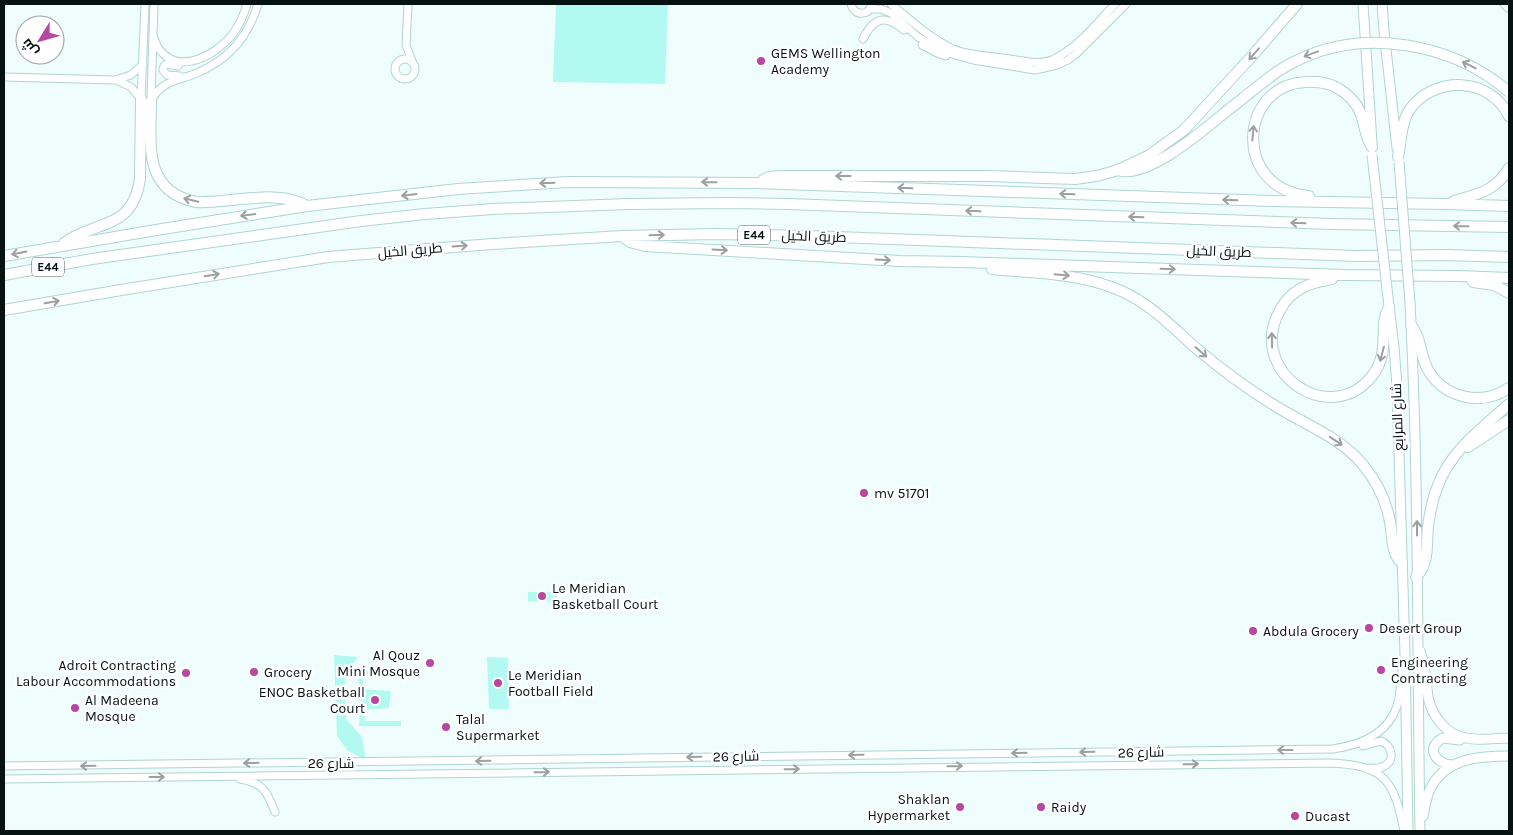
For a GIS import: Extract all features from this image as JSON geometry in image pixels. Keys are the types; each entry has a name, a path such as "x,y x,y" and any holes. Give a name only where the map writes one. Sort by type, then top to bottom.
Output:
{"highway":[{"path":"758,183 769,177 781,176 980,176 1075,179 1097,176 1118,170 1148,156 1184,130 1297,4"},
{"path":"1506,4 1509,7"},
{"path":"1118,170 1135,171 1161,159 1186,143 1268,79 1294,62 1320,51 1342,46 1387,44 1410,46 1446,55 1486,75 1509,92"},
{"path":"1331,202 1322,198 1289,193 1274,184 1262,171 1255,155 1252,138 1255,121 1263,106 1278,91 1288,85 1312,81 1330,85 1346,94 1358,108 1372,151"},
{"path":"1398,160 1404,124 1411,109 1419,100 1444,86 1462,84 1480,88 1500,102 1509,116"},
{"path":"146,100 152,160 159,179 173,193 184,199 196,202 278,197 293,200 307,206"},
{"path":"61,246 80,233 115,221 133,202 140,179 146,100"},
{"path":"1446,204 1488,190 1505,176 1509,168"},
{"path":"4,256 307,206 458,189 531,184 605,182 758,183 1145,197 1509,206"},
{"name":"E44","path":"4,275 92,259 370,220 493,209 618,204 788,204 1322,224 1509,227"},
{"name":"طريق الخيل","path":"4,310 328,257 622,236 698,234 809,236 1356,256 1447,255 1509,258"},
{"path":"622,236 630,242 645,246 881,260 1344,275 1509,278"},
{"path":"962,262 978,268 1087,279 1121,290 1151,308 1238,382 1335,440 1356,457 1372,477 1382,496 1389,517 1395,555 1402,563"},
{"path":"1344,275 1307,285 1297,291 1288,298 1276,317 1272,328 1273,352 1277,364 1293,384 1304,391 1328,397 1349,393 1365,383 1372,376 1382,359 1385,318 1390,307"},
{"path":"1458,276 1466,280 1494,285 1509,293"},
{"path":"1411,325 1417,335 1427,368 1437,381 1451,392 1474,399 1497,395 1509,388"},
{"path":"1416,577 1423,570 1426,560 1428,526 1435,493 1442,476 1467,441 1509,404"},
{"path":"1455,456 1509,420"}],"main road":[{"name":"شارع المرابع","path":"1363,4 1372,151 1397,386 1408,831"},
{"name":"شارع المرابع","path":"1382,4 1410,303 1417,501 1416,577 1420,830"},
{"path":"1417,643 1423,658 1428,698 1434,714 1449,731 1468,739"},
{"path":"1452,765 1441,763 1435,757 1436,743 1443,738 1461,740 1509,738"},
{"path":"1420,830 1431,788 1437,777 1452,765 1480,757 1509,756"}],"street":[{"path":"145,4 143,64 146,100"},
{"path":"146,100 153,35 154,4"},
{"path":"192,75 169,76 165,74 163,68 168,64 190,65 218,49 238,27 247,4"},
{"path":"146,100 172,81 192,75 214,64 234,48 249,28 258,4"},
{"path":"406,45 416,71 412,78 407,80 401,79 396,74 395,66 406,45 408,4"},
{"path":"851,4 855,11 861,14 867,12 872,6 891,13 926,42 945,52 961,57 1034,70 1057,65 1077,54 1126,4"},
{"path":"885,4 900,12"},
{"path":"891,4 927,34 954,49 1034,63 1057,57 1073,46 1115,4"},
{"path":"949,45 1044,58 1060,50 1075,39 1110,4"},
{"path":"863,39 867,30 873,24 878,21 888,20 897,24 930,50 951,58 961,57"},
{"path":"153,35 160,50 172,59 187,62 202,58"},
{"path":"398,62 405,59 412,61"},
{"path":"4,77 115,80 131,76 143,64"},
{"path":"115,80 131,86 146,100"},
{"name":"شارع 26","path":"4,766 1334,750 1367,740 1379,732 1389,721 1398,704 1405,654"},
{"path":"1334,750 1350,750 1376,742 1386,744 1391,752 1390,761 1383,767 1367,768"},
{"path":"738,770 742,764 742,756"},
{"path":"276,775 289,763"},
{"name":"شارع 26","path":"4,779 1262,763 1346,764 1367,768 1382,777 1390,786 1399,807 1404,831"},
{"path":"225,776 248,780 260,786 269,796 275,812"}],"shaded area":[{"path":"556,4 668,4 665,84 553,82"},
{"name":"Le Meridian Basketball Court","path":"528,592 557,592 557,600 528,602"},
{"path":"334,655 358,657 345,675 346,719 362,737 366,760 348,751 337,736"},
{"name":"Le Meridian Football Field","path":"487,657 508,658 509,709 489,709"},
{"path":"400,670 401,676 363,675 363,686 359,686 358,674 362,671"},
{"name":"ENOC Basketball Court","path":"360,689 391,691 389,708 364,710 365,721 401,721 401,726 359,726 361,710"}],"place":[{"name":"GEMS Wellington Academy","path":"761,61"},
{"name":"mv 51701","path":"864,493"},
{"name":"Le Meridian Basketball Court","path":"542,596"},
{"name":"Desert Group","path":"1369,628"},
{"name":"Abdula Grocery","path":"1253,631"},
{"name":"Al Qouz Mini Mosque","path":"430,663"},
{"name":"Engineering Contracting","path":"1381,670"},
{"name":"Grocery","path":"254,672"},
{"name":"Adroit Contracting Labour Accommodations","path":"186,673"},
{"name":"Le Meridian Football Field","path":"498,683"},
{"name":"ENOC Basketball Court","path":"375,700"},
{"name":"Al Madeena Mosque","path":"75,708"},
{"name":"Talal Supermarket","path":"446,727"},
{"name":"Shaklan Hypermarket","path":"960,807"},
{"name":"Raidy","path":"1041,807"},
{"name":"Ducast","path":"1295,816"}]}
